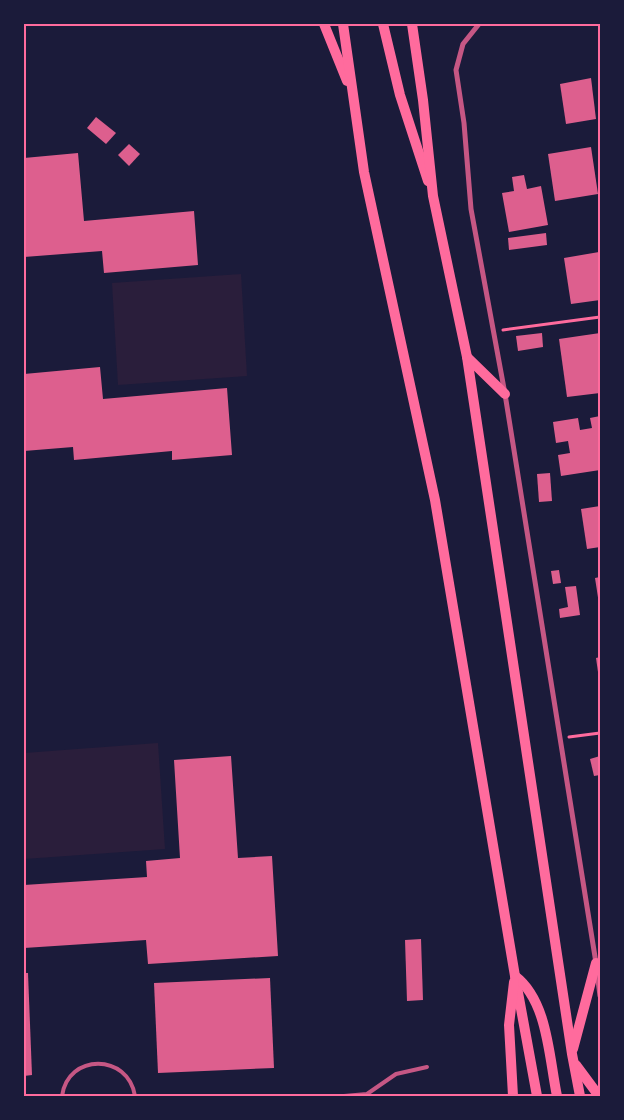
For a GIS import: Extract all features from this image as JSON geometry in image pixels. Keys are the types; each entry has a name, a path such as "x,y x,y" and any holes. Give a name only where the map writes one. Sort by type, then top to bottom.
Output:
{"main road":[{"path":"324,24 352,90"},
{"path":"342,24 364,172 381,260 408,372 435,500 537,1096"},
{"path":"383,24 400,95 433,196"},
{"path":"412,24 423,100 433,196 467,357 572,1058 580,1096"},
{"path":"467,357 505,394"},
{"path":"596,963 572,1058 599,1096"},
{"path":"513,1096 510,1010 515,976"},
{"path":"515,976 528,988 540,1010 557,1096"}],"street":[{"path":"479,24 462,44 456,70 466,142 471,209 505,394 561,738 600,996"}],"lane":[{"path":"62,1096 68,1080 76,1072 86,1066 98,1064 110,1065 120,1070 129,1078 136,1096"},
{"path":"344,1096 367,1094 396,1074 427,1067"}],"path":[{"path":"494,331 600,317"},
{"path":"561,738 600,733"}],"shaded area":[{"path":"241,274 247,376 118,385 112,283"},
{"path":"158,743 165,849 24,859 24,753"}],"building":[{"path":"591,78 596,119 566,124 560,84"},
{"path":"96,117 116,133 106,144 87,128"},
{"path":"129,144 140,154 129,166 118,155"},
{"path":"591,147 598,194 555,201 548,154"},
{"path":"78,153 84,221 194,211 198,265 104,273 102,251 24,257 24,158"},
{"path":"524,175 527,189 541,186 548,225 509,232 502,193 514,191 512,177"},
{"path":"546,233 547,245 509,250 508,238"},
{"path":"599,252 600,300 571,304 564,258"},
{"path":"542,333 543,347 518,351 516,336"},
{"path":"600,333 600,393 567,397 559,339"},
{"path":"100,367 103,399 227,388 232,455 172,460 172,451 74,460 73,447 24,451 24,374"},
{"path":"600,416 600,470 561,476 558,455 570,453 568,441 556,443 553,422 578,418 580,430 592,428 590,418"},
{"path":"550,473 552,501 539,502 537,474"},
{"path":"600,506 600,547 587,549 581,509"},
{"path":"559,570 561,583 553,584 551,571"},
{"path":"600,577 600,604 599,604 595,578"},
{"path":"576,586 580,615 560,618 559,609 568,607 565,587"},
{"path":"600,657 600,679 599,679 596,658"},
{"path":"231,756 238,858 272,856 278,956 148,964 146,940 24,948 24,885 147,877 146,861 180,858 174,760"},
{"path":"600,756 600,775 594,776 590,759"},
{"path":"421,939 423,1000 407,1001 405,940"},
{"path":"24,973 28,973 32,1075 24,1076"},
{"path":"270,978 274,1068 158,1073 154,983"}]}
